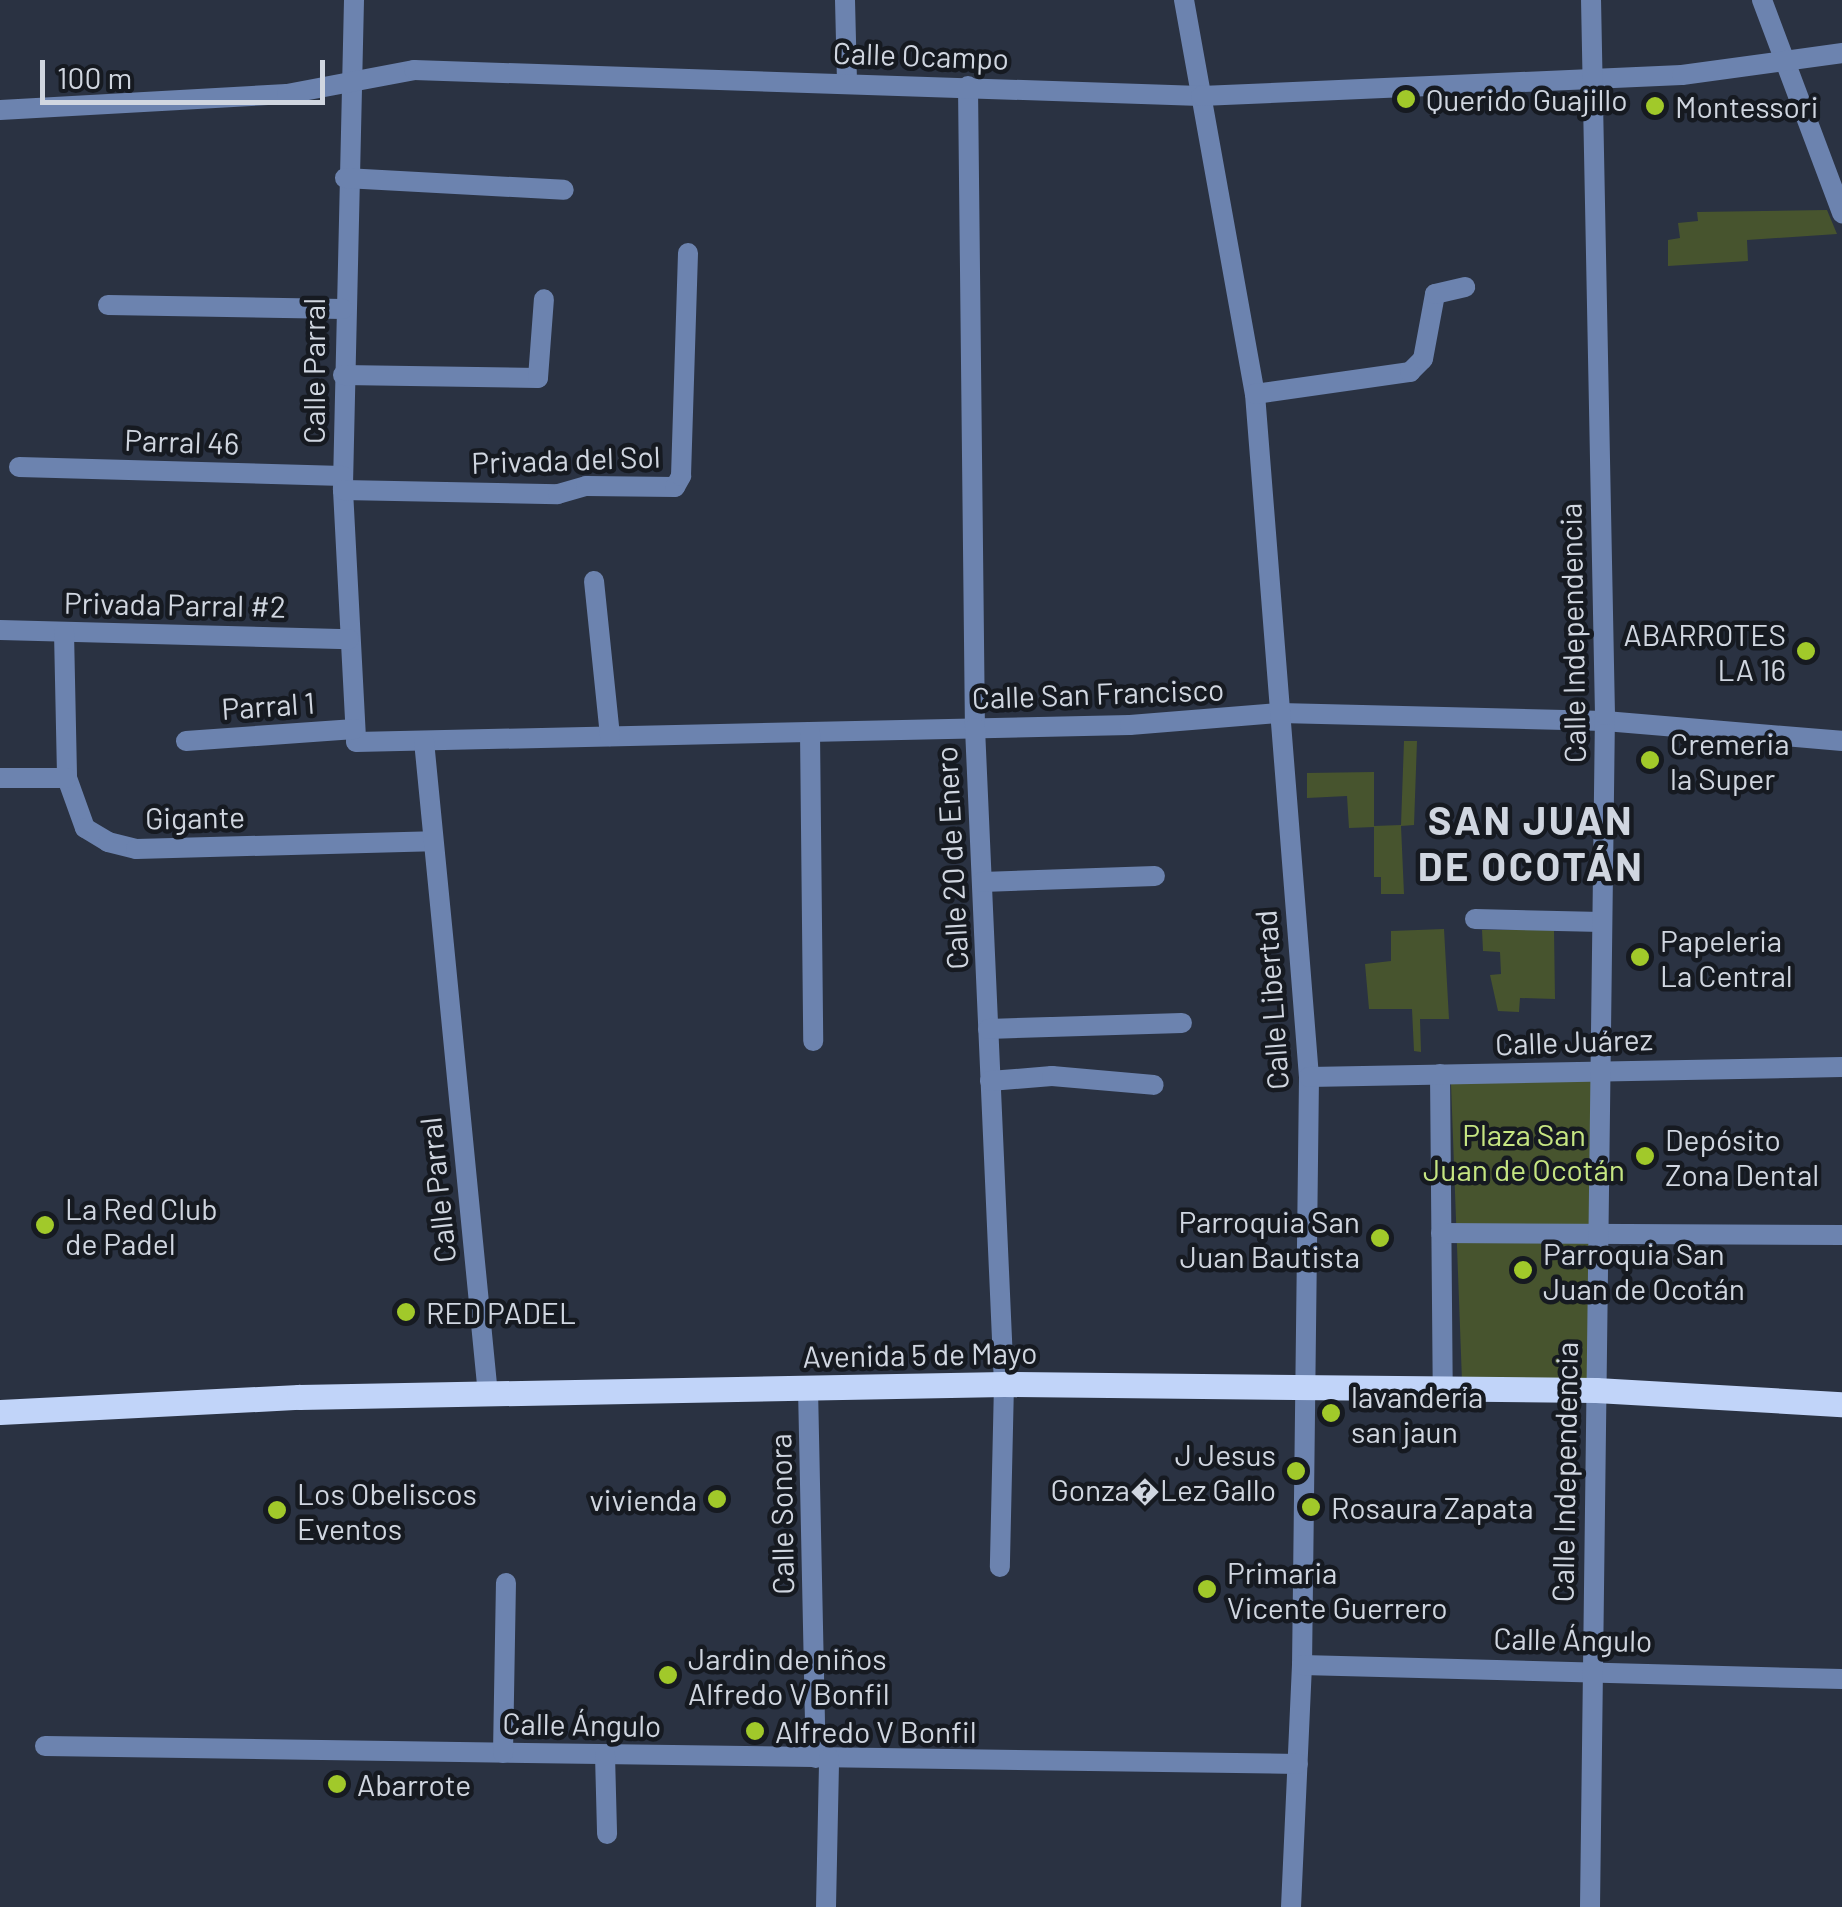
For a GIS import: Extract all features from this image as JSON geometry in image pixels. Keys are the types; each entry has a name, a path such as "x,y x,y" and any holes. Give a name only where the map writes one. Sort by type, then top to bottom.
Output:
{"main road":[{"name":"Avenida 5 de Mayo","path":"0,1412 488,1395 1004,1384 1596,1390 1842,1404"}],"street":[{"name":"Calle Parral","path":"354,0 345,178 342,483 356,735"},
{"path":"844,0 847,82"},
{"name":"Calle Libertad","path":"1184,0 1254,394 1308,1076 1302,1665 1292,1907"},
{"name":"Calle Independencia","path":"1590,1907 1589,1669 1605,721 1591,0"},
{"path":"1762,0 1842,213"},
{"name":"Calle Ocampo","path":"0,110 288,94 348,79 414,70 1201,96 1593,79 1784,64 1842,53"},
{"name":"Calle 20 de Enero","path":"968,86 975,728 1004,1384 1000,1567"},
{"path":"345,178 564,190"},
{"name":"Privada del Sol","path":"342,483 558,494 586,486 675,487 681,476 688,252"},
{"path":"1254,394 1410,372 1423,359 1435,294 1465,287"},
{"path":"343,375 538,378 544,299"},
{"path":"108,305 343,309"},
{"name":"Parral 46","path":"19,467 342,483"},
{"path":"594,580 610,736"},
{"name":"Privada Parral #2","path":"0,630 348,639"},
{"name":"Gigante","path":"64,632 67,778 85,828 136,849 432,841"},
{"name":"Calle San Francisco","path":"356,735 424,740 810,732 1280,714 1605,721 1842,741"},
{"path":"810,732 813,1041"},
{"name":"Parral 1","path":"186,741 356,735"},
{"name":"Calle Parral","path":"424,740 488,1395"},
{"path":"0,778 67,778"},
{"path":"982,882 1155,876"},
{"path":"1475,919 1602,922"},
{"path":"988,1029 1182,1023"},
{"name":"Calle Juárez","path":"1308,1076 1842,1067"},
{"path":"1440,1074 1443,1388"},
{"path":"990,1082 1052,1076 1154,1085"},
{"path":"1442,1234 1842,1235"},
{"name":"Calle Sonora","path":"808,1388 826,1907"},
{"path":"503,1753 506,1583"},
{"name":"Calle Ángulo","path":"1302,1665 1589,1669 1842,1679"},
{"name":"Calle Ángulo","path":"45,1746 1298,1764"},
{"path":"605,1755 607,1834"}],"green space":[{"path":"1827,210 1837,234 1747,240 1748,261 1668,266 1668,240 1680,238 1678,223 1698,221 1697,212"},
{"path":"1404,741 1417,741 1414,825 1401,826 1404,894 1381,894 1381,877 1374,877 1374,827 1349,828 1347,796 1307,798 1307,773 1374,772 1374,826 1401,825"},
{"path":"1444,929 1449,1019 1420,1019 1421,1052 1414,1051 1412,1009 1369,1009 1365,964 1391,961 1391,931"},
{"path":"1482,930 1554,930 1555,999 1520,998 1519,1012 1498,1011 1490,975 1501,974 1500,952 1483,951"},
{"name":"Plaza San Juan de Ocotán","path":"1595,1078 1588,1383 1462,1381 1451,1084"}],"place":[{"name":"Querido Guajillo","path":"1406,99"},
{"name":"Montessori","path":"1655,106"},
{"name":"ABARROTES LA 16","path":"1806,651"},
{"name":"Cremeria la Super","path":"1650,760"},
{"name":"Papeleria La Central","path":"1640,957"},
{"name":"Depósito Zona Dental","path":"1645,1156"},
{"name":"La Red Club de Padel","path":"45,1225"},
{"name":"Parroquia San Juan Bautista","path":"1380,1238"},
{"name":"Parroquia San Juan de Ocotán","path":"1523,1270"},
{"name":"RED PADEL","path":"406,1312"},
{"name":"lavandería san jaun","path":"1331,1413"},
{"name":"J Jesus Gonza�Lez Gallo","path":"1296,1471"},
{"name":"vivienda","path":"717,1499"},
{"name":"Rosaura Zapata","path":"1311,1507"},
{"name":"Los Obeliscos Eventos","path":"277,1510"},
{"name":"Primaria Vicente Guerrero","path":"1207,1589"},
{"name":"Jardin de niños Alfredo V Bonfil","path":"668,1675"},
{"name":"Alfredo V Bonfil","path":"755,1731"},
{"name":"Abarrote","path":"337,1784"}],"district":[{"name":"SAN JUAN DE OCOTÁN","path":"1531,842"}]}
